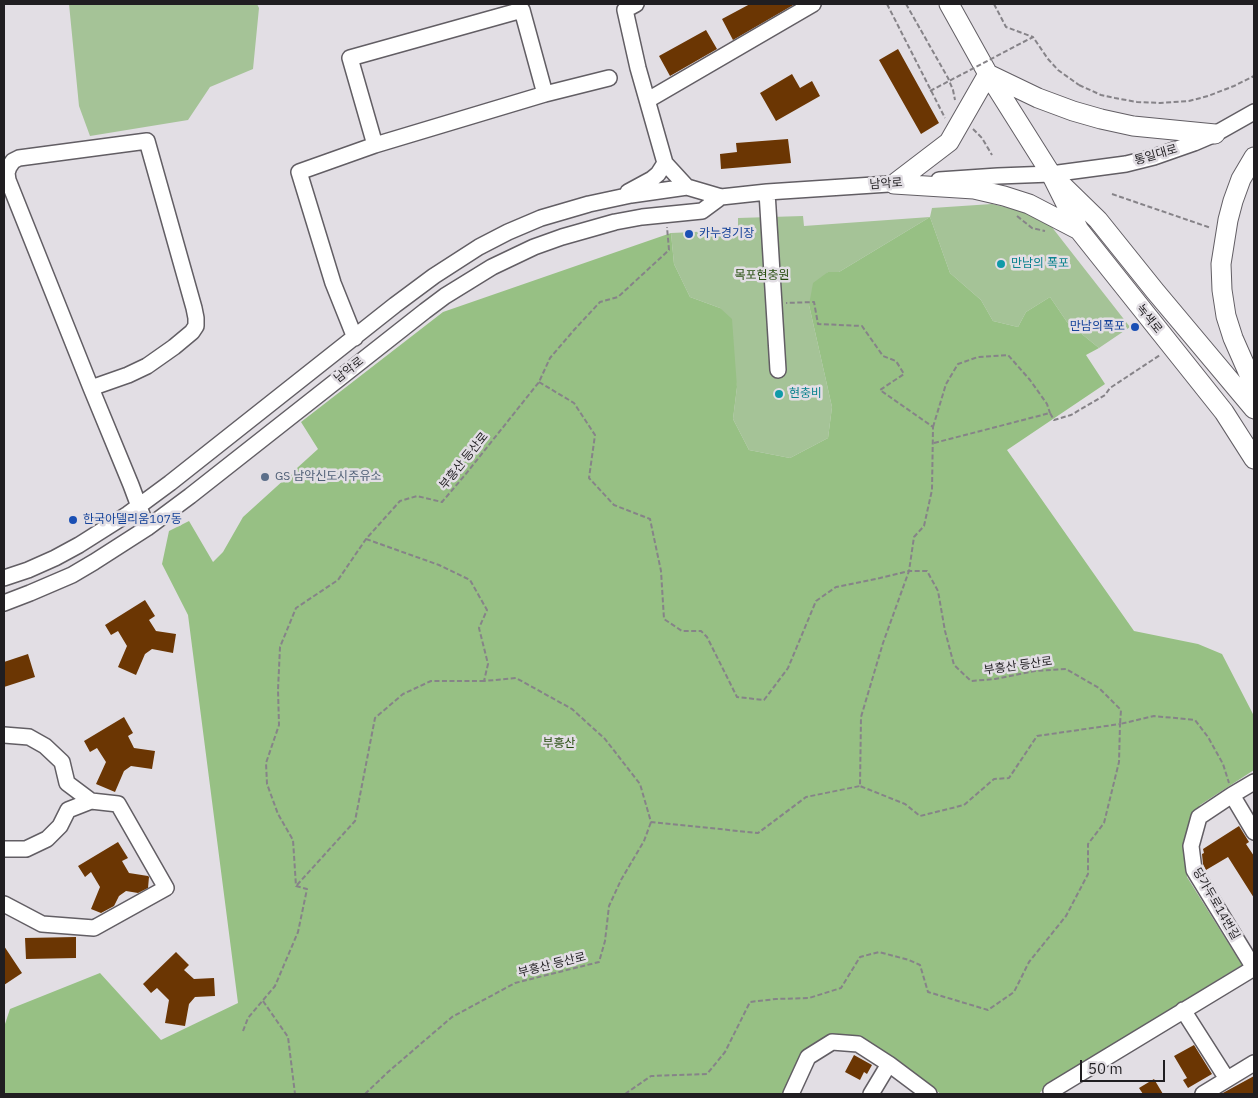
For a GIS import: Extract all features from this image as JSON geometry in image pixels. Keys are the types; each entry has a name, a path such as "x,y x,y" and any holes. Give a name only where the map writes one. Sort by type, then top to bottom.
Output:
{"main road":[{"name":"녹색로","path":"948,4 988,74 1051,174 1079,230 1224,412 1254,459"},
{"path":"894,184 949,142 988,74 1038,98 1101,120 1134,126 1215,134"},
{"path":"1254,157 1241,179 1233,201 1225,233 1221,264 1226,316 1233,338 1251,379 1254,392"},
{"name":"녹색로","path":"1051,174 1098,220 1254,409"},
{"path":"894,184 974,189 1004,196 1029,204 1079,230"}],"street":[{"path":"636,4 625,10 638,68 665,163 687,187"},
{"path":"648,100 812,4"},
{"path":"375,145 350,58 522,10 545,94"},
{"path":"354,338 332,283 299,172 375,145 545,94 609,78"},
{"name":"통일대로","path":"1051,174 1110,167 1174,151 1215,134 1254,112"},
{"path":"91,388 147,366 174,347 192,332 196,326 194,308 147,141 19,158 9,166 7,173 8,180 91,388 139,506 147,528"},
{"path":"616,198 652,179 658,174 665,163"},
{"name":"남악로","path":"4,578 55,558 139,506 434,276 479,247 541,218 616,198 687,187 721,197 767,192 1051,174"},
{"path":"767,192 778,370"},
{"name":"남악로","path":"4,603 72,574 100,559 147,528 402,328 467,282 512,257 562,237 615,222 642,217 702,211 721,197"},
{"path":"4,734 29,737 45,746 62,762 71,798 68,810 60,826 47,839 26,849 4,849"},
{"name":"당가두로14번길","path":"1254,782 1199,817 1191,846 1194,870 1254,968"},
{"path":"68,784 91,801"},
{"path":"1232,795 1254,832"},
{"path":"4,904 42,924 94,928 166,888 118,804 91,801 68,810"},
{"path":"1050,1093 1254,968"},
{"path":"1183,1010 1226,1079"},
{"path":"791,1094 808,1057 832,1042 858,1044 929,1094"},
{"path":"1204,1094 1254,1063"},
{"path":"872,1094 889,1064"}],"path":[{"path":"887,4 946,119"},
{"path":"906,4 948,78 956,102"},
{"path":"994,4 1006,27 1033,37 1058,70 1079,85 1115,98 1137,102 1160,103 1190,101 1234,86 1254,76"},
{"path":"930,91 1033,37"},
{"path":"970,127 982,138 992,155"},
{"path":"1112,194 1225,233"},
{"path":"1014,214 1032,228 1049,231"},
{"name":"부흥산 등산로","path":"243,1031 248,1018 275,986 298,932 307,889 296,886 294,840 278,814 267,784 266,763 279,725 280,647 296,608 338,580 366,539 400,500 417,496 442,502 539,382 550,358 574,330 600,302 618,298 669,250 666,215"},
{"path":"773,303 814,302 818,324 862,326 883,356 896,361 904,374 880,390 933,427"},
{"path":"860,786 861,717 882,643 909,571 914,537 924,526 932,490 933,427 946,384 958,364 978,357 1008,355 1047,404 1054,420 1071,416 1105,395 1110,388 1172,347"},
{"name":"부흥산 등산로","path":"539,382 574,403 595,435 589,478 614,505 650,519 661,571 664,619 682,631 701,631 708,637 737,697 764,700 788,668 816,601 836,586 909,571 928,571 938,591 945,631 954,665 971,681 995,679 1035,670 1066,669 1099,688 1121,710 1119,762 1104,823 1088,844 1088,874 1066,916 1029,962 1014,992 988,1010 928,992 920,965 879,952 860,957 841,988 809,998 750,1002 725,1052 706,1074 651,1076 626,1094"},
{"path":"932,443 1050,413"},
{"path":"366,539 438,565 470,580 486,610 479,628 488,664 484,681"},
{"path":"296,886 356,821 375,718 402,694 431,681 484,681 516,678 572,709 605,739 640,784 651,822 758,833 806,798 860,786 905,804 920,816 964,805 994,779 1009,778 1037,736 1120,724 1154,716 1195,720 1208,737 1223,764 1232,795"},
{"name":"부흥산 등산로","path":"365,1094 452,1017 515,983 599,962 605,941 609,906 620,880 644,841 651,822"},
{"path":"263,1001 288,1037 295,1094"}],"green space":[{"path":"69,4 257,4 259,8 253,69 210,87 188,120 90,136 79,106"},
{"path":"992,204 1026,212 1051,226 1130,327 1099,348 1067,322 1050,297 1026,312 1018,327 993,321 981,300 950,273 930,217 932,208"},
{"name":"목포현충원","path":"803,216 804,226 930,217 839,272 828,272 809,305 832,407 828,438 790,458 749,450 733,419 737,387 720,308 690,297 674,264 671,233 738,230 738,218"},
{"name":"부흥산","path":"930,217 950,273 981,300 993,321 1018,327 1026,312 1050,297 1067,322 1099,348 1086,355 1105,384 1007,450 1134,631 1198,644 1222,654 1254,716 1254,770 1200,805 1185,842 1187,877 1242,965 1046,1085 1039,1094 941,1094 862,1038 831,1035 802,1051 784,1094 4,1094 4,1027 10,1009 100,973 161,1040 238,1003 188,615 162,564 169,531 189,521 213,562 223,552 243,517 318,449 301,422 443,312 671,233 674,264 690,297 720,308 732,319 737,387 733,419 749,450 790,458 828,438 832,407 809,305 813,283 828,272 839,272"}],"building":[{"path":"750,4 795,4 733,40 722,19"},
{"path":"706,30 717,49 670,76 659,56"},
{"path":"898,49 939,123 921,134 879,60"},
{"path":"792,74 800,88 812,81 820,96 776,121 760,93"},
{"path":"788,139 791,163 721,169 720,154 737,152 736,143"},
{"path":"145,600 155,616 149,620 156,631 176,634 173,653 152,649 145,654 136,675 118,667 127,646 118,631 111,635 105,625"},
{"path":"28,654 35,677 4,687 4,662"},
{"path":"124,717 133,733 128,736 134,748 155,751 152,769 131,766 124,771 115,792 96,784 106,762 97,748 90,752 84,741"},
{"path":"1239,826 1249,842 1246,844 1254,856 1254,898 1228,857 1206,870 1203,864 1203,849"},
{"path":"118,842 128,858 122,861 129,873 148,876 148,888 138,893 126,891 119,896 114,906 101,913 91,909 100,887 91,872 85,877 78,866"},
{"path":"76,937 76,958 26,959 25,938"},
{"path":"4,946 22,973 4,985"},
{"path":"176,952 189,965 184,970 194,979 214,978 215,996 195,997 189,1004 185,1026 165,1023 169,1000 157,988 151,993 143,984"},
{"path":"1194,1045 1212,1074 1188,1088 1183,1080 1187,1078 1174,1056"},
{"path":"854,1055 872,1065 867,1074 864,1072 860,1080 845,1072"},
{"path":"1254,1076 1254,1094 1221,1094"},
{"path":"1154,1079 1163,1094 1143,1094 1139,1088"}],"place":[{"name":"카누경기장","path":"689,234"},
{"name":"만남의 폭포","path":"1001,264"},
{"name":"만남의폭포","path":"1135,327"},
{"name":"현충비","path":"779,394"},
{"name":"GS 남악신도시주유소","path":"265,477"},
{"name":"한국아델리움107동","path":"73,520"}]}
